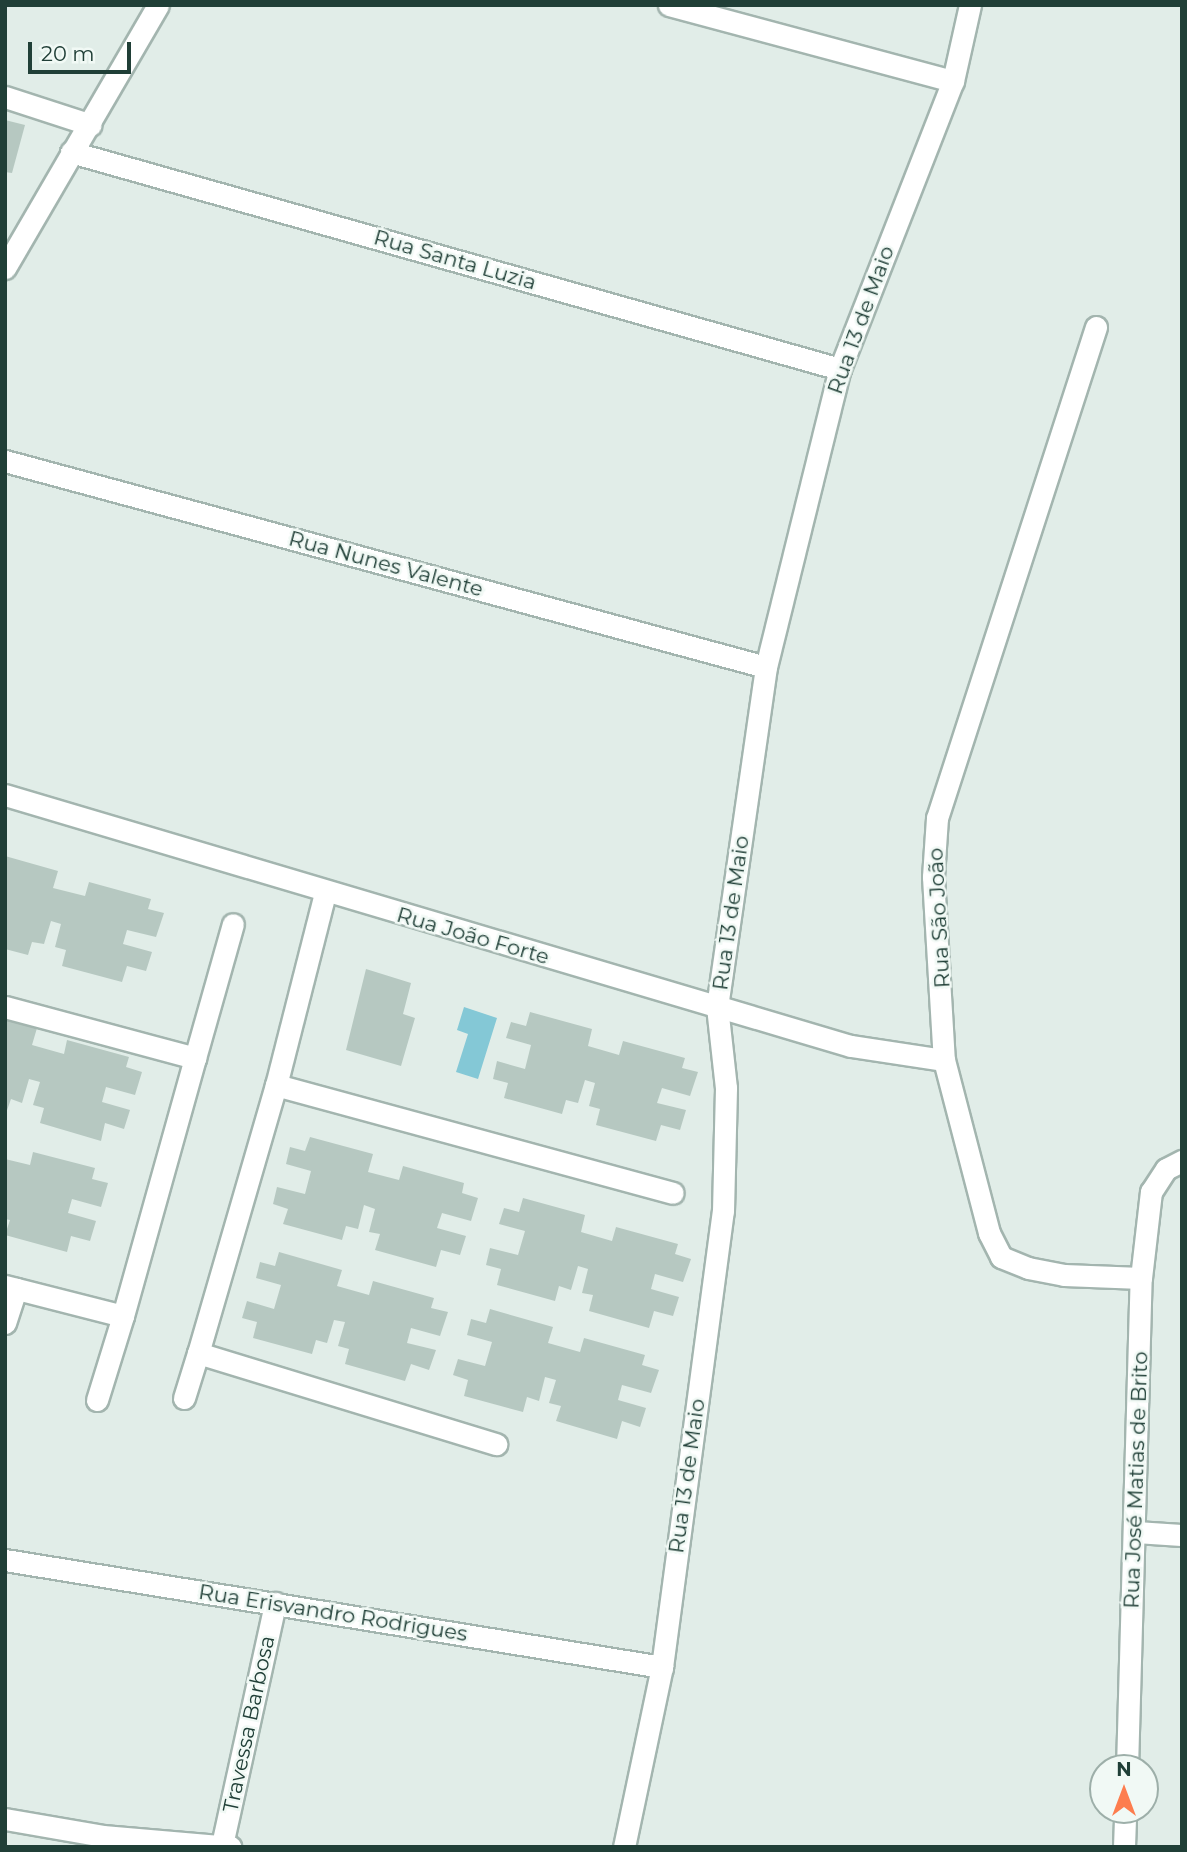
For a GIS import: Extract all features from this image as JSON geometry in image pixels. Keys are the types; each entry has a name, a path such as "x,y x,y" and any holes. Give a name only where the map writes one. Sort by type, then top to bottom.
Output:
{"street":[{"path":"5,268 71,152 91,125 158,5"},
{"path":"669,5 953,81"},
{"name":"Rua 13 de Maio","path":"624,1847 662,1667 723,1211 726,1088 717,1007 766,667 839,369 953,81 970,5"},
{"path":"5,97 91,125"},
{"name":"Rua Santa Luzia","path":"71,152 839,369"},
{"name":"Rua São João","path":"1096,327 937,818 933,877 944,1060 989,1233 1001,1258 1064,1275 1141,1278"},
{"name":"Rua Nunes Valente","path":"5,461 766,667"},
{"name":"Rua João Forte","path":"5,796 325,893 851,1046 944,1060"},
{"path":"184,1398 276,1085 325,893"},
{"path":"97,1400 233,924"},
{"path":"5,1007 195,1058"},
{"path":"276,1085 673,1193"},
{"name":"Rua José Matias de Brito","path":"1127,1754 1141,1278 1150,1192 1166,1170 1182,1161"},
{"path":"5,1323 11,1288 123,1316"},
{"path":"198,1353 496,1444"},
{"path":"1135,1532 1182,1535"},
{"name":"Rua Erisvandro Rodrigues","path":"5,1560 662,1667"},
{"name":"Travessa Barbosa","path":"226,1846 275,1603"},
{"path":"5,1819 103,1836 226,1846"},
{"path":"1124,1847 1125,1824"}],"water":[{"path":"464,1007 497,1018 478,1079 456,1072 468,1034 457,1030"}],"building":[{"path":"5,120 25,125 12,173 5,172"},
{"path":"5,856 58,871 53,888 85,896 89,882 151,899 148,909 164,913 156,937 127,930 123,944 152,952 146,971 127,966 122,982 62,966 66,950 55,947 61,924 51,921 44,944 32,942 28,955 5,949"},
{"path":"366,969 411,983 403,1014 415,1018 401,1066 346,1050"},
{"path":"530,1012 592,1029 588,1046 619,1055 623,1041 685,1058 682,1068 698,1072 690,1096 662,1088 657,1103 686,1110 680,1130 661,1125 656,1141 596,1125 600,1109 589,1106 595,1083 585,1080 578,1103 566,1100 562,1114 504,1098 508,1083 493,1079 497,1061 525,1069 531,1045 506,1038 511,1022 526,1026"},
{"path":"5,1020 37,1028 32,1045 64,1054 67,1040 129,1057 126,1067 142,1072 135,1095 106,1087 102,1102 130,1110 124,1129 105,1123 101,1141 40,1123 44,1108 33,1105 40,1082 29,1079 22,1103 11,1099 5,1116"},
{"path":"310,1137 373,1154 368,1172 399,1180 403,1166 464,1183 462,1193 478,1198 471,1221 442,1213 437,1228 466,1236 460,1255 441,1250 436,1267 375,1250 380,1234 369,1232 375,1209 364,1205 358,1229 346,1226 342,1240 283,1224 288,1209 273,1204 277,1187 305,1194 311,1171 286,1164 290,1147 305,1151"},
{"path":"33,1152 95,1168 92,1179 108,1183 101,1207 72,1199 68,1213 96,1221 90,1241 71,1236 67,1252 5,1235 10,1220 5,1219 5,1159 30,1165"},
{"path":"523,1198 585,1215 581,1232 612,1241 616,1227 678,1244 675,1254 691,1259 683,1282 655,1274 651,1289 679,1297 673,1316 654,1311 649,1328 589,1311 593,1295 582,1293 588,1269 578,1266 571,1290 559,1286 555,1301 497,1285 501,1269 486,1265 490,1248 518,1255 525,1231 499,1224 504,1208 519,1212"},
{"path":"279,1252 342,1270 337,1286 369,1295 373,1281 434,1298 431,1308 448,1312 440,1336 411,1328 407,1343 436,1350 429,1370 411,1364 405,1381 345,1364 349,1349 338,1346 345,1322 334,1320 327,1343 316,1340 312,1354 253,1338 257,1322 242,1318 247,1301 274,1309 281,1285 256,1278 260,1262 275,1266"},
{"path":"490,1309 553,1327 548,1343 580,1352 584,1338 645,1355 642,1365 659,1370 651,1393 622,1385 618,1400 646,1408 640,1427 622,1421 617,1439 556,1421 561,1406 549,1403 556,1380 545,1377 539,1401 527,1397 523,1412 464,1396 468,1380 453,1375 458,1359 485,1366 492,1342 467,1335 471,1319 486,1323"}]}
